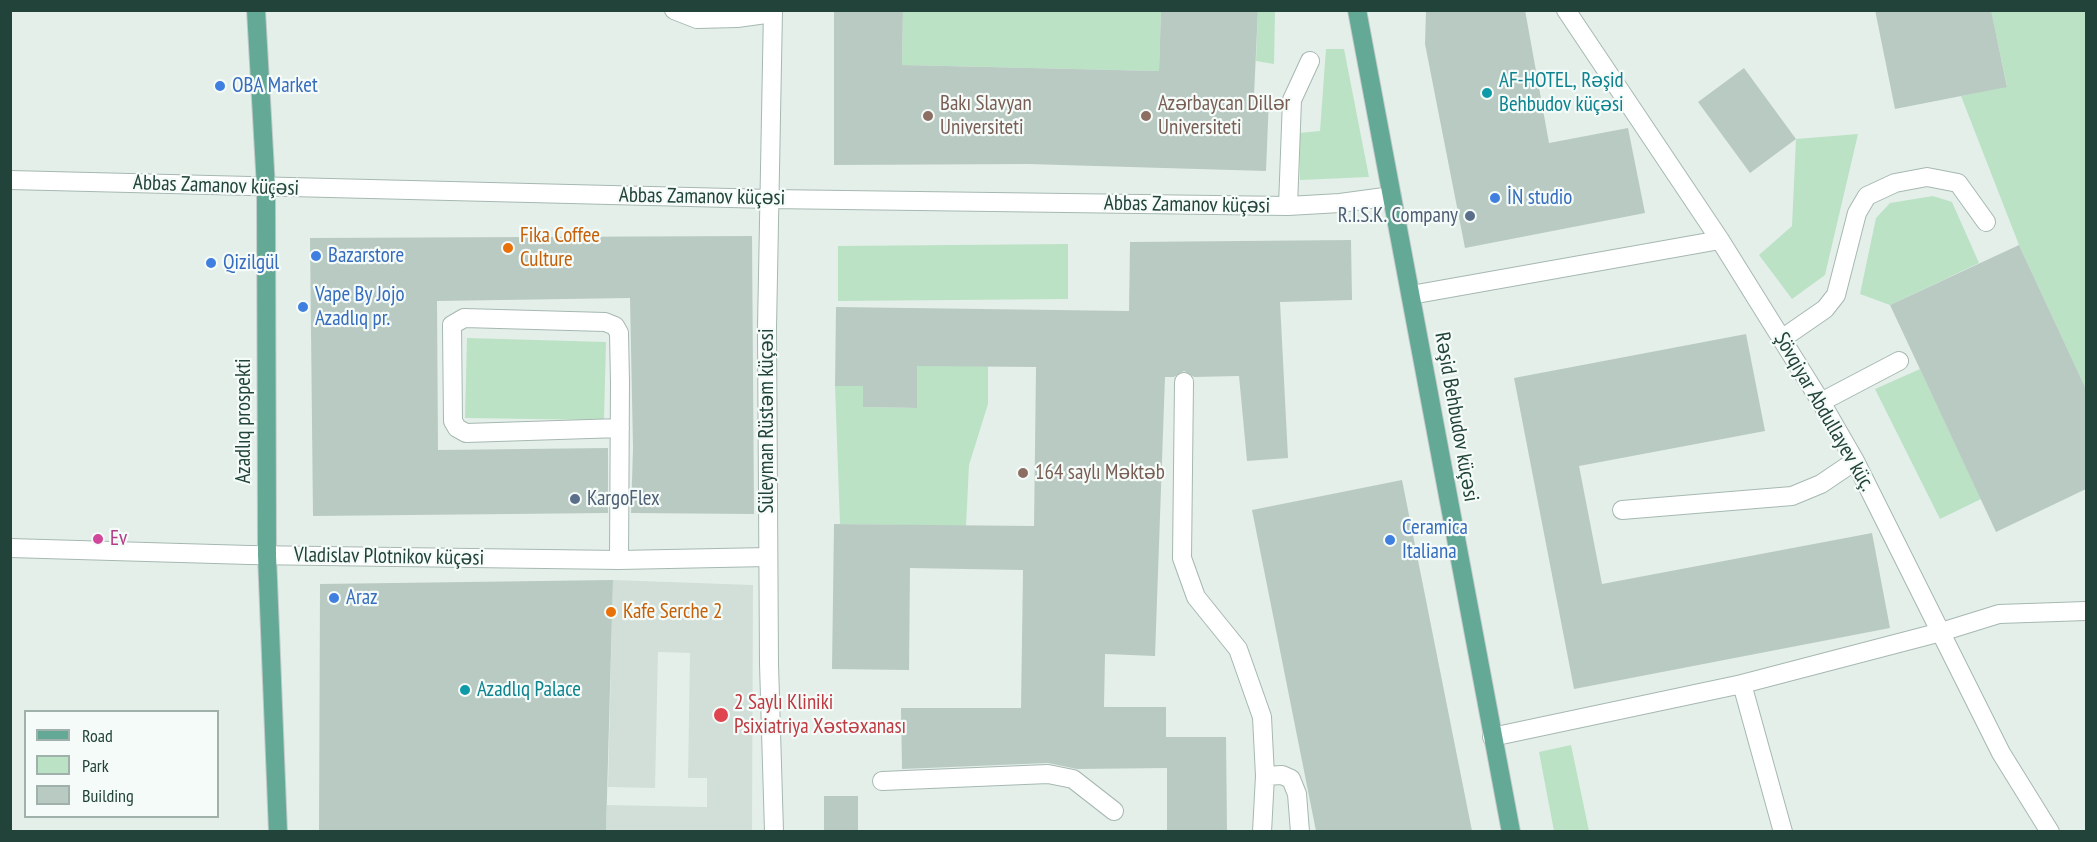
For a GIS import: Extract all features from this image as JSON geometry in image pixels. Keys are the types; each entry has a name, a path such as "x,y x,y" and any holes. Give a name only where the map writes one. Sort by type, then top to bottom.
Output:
{"main road":[{"name":"Azadlıq prospekti","path":"256,10 266,188 267,555 278,831"},
{"name":"Rəşid Behbudov küçəsi","path":"1357,10 1511,831"}],"street":[{"path":"674,10 698,19 737,18 773,12"},
{"name":"Şövqiyar Abdullayev küç.","path":"1566,10 1720,240 1821,402 1855,461 2001,753 2050,831"},
{"name":"Süleyman Rüstəm küçəsi","path":"773,12 767,328 768,557 774,831"},
{"path":"1288,206 1292,100 1310,61"},
{"path":"1783,338 1825,309 1836,295 1857,213 1867,196 1895,183 1927,177 1959,183 1986,222"},
{"name":"Abbas Zamanov küçəsi","path":"10,180 770,199 1288,206 1340,203 1392,196"},
{"path":"1411,296 1720,240"},
{"path":"619,560 620,428 619,333 615,326 605,322 464,318 452,325 453,421 457,428 466,433 620,428"},
{"path":"1821,402 1899,361"},
{"path":"1184,382 1182,558 1196,597 1238,649 1262,717 1265,776 1262,831"},
{"path":"1622,510 1792,496 1821,484 1855,461"},
{"name":"Vladislav Plotnikov küçəsi","path":"10,548 267,555 619,560 768,557"},
{"path":"1492,737 1742,684 1941,632 1999,614 2086,611"},
{"path":"1742,684 1784,831"},
{"path":"882,782 1048,774 1073,778 1114,811"},
{"path":"1265,776 1282,775 1291,779 1297,794 1300,831"}],"shaded area":[{"name":"2 Saylı Kliniki Psixiatriya Xəstəxanası","path":"613,580 753,585 752,831 606,832 607,805 707,807 707,778 688,778 690,653 658,652 655,788 608,787"}],"green space":[{"path":"903,11 1161,11 1159,71 902,65"},
{"path":"1258,11 1275,11 1274,64 1256,61"},
{"path":"1991,11 2086,11 2086,389 2019,245 1961,96 2007,86"},
{"path":"1326,49 1344,49 1369,177 1300,180 1299,133 1320,131"},
{"path":"1858,134 1825,275 1792,299 1759,255 1792,226 1796,139"},
{"path":"1933,196 1952,202 1979,263 1890,305 1860,294 1876,218 1890,203"},
{"path":"1068,244 1068,299 838,301 838,246"},
{"path":"467,338 606,342 604,420 465,418"},
{"path":"917,366 988,366 988,404 969,465 966,526 840,524 835,386 863,386 864,407 916,408"},
{"path":"1920,369 1981,499 1940,519 1875,389"},
{"path":"1571,745 1589,831 1554,831 1539,752"}],"building":[{"path":"834,10 903,10 902,65 1159,71 1161,10 1258,10 1254,95 1269,97 1266,171 1028,164 834,165"},
{"path":"1426,10 1525,10 1549,143 1628,128 1645,213 1465,248 1425,44"},
{"path":"1875,10 1991,10 2007,87 1895,109"},
{"path":"1744,68 1796,139 1750,173 1698,102"},
{"path":"752,236 754,514 631,513 633,448 630,298 437,301 438,450 608,448 608,513 313,516 310,238"},
{"path":"1351,240 1352,300 1280,302 1288,458 1247,461 1239,376 1194,377 1184,371 1174,377 1165,377 1155,656 1105,654 1104,707 1166,707 1166,737 1226,737 1227,831 1167,831 1167,768 1077,769 1048,763 902,769 901,708 1021,708 1023,570 910,568 909,670 832,669 834,524 1034,526 1036,367 917,366 917,408 863,407 863,386 835,386 836,307 1129,311 1130,242"},
{"path":"2019,245 2086,389 2086,489 1996,532 1890,305"},
{"path":"1746,334 1765,431 1579,466 1602,584 1872,533 1890,628 1574,689 1514,378"},
{"path":"1402,480 1472,831 1316,831 1252,510"},
{"name":"Azadlıq Palace","path":"613,580 606,831 319,831 320,584"},
{"path":"824,796 858,796 858,831 824,831"}],"place":[{"name":"OBA Market","path":"220,86"},
{"name":"AF-HOTEL, Rəşid Behbudov küçəsi","path":"1487,93"},
{"name":"Bakı Slavyan Universiteti","path":"928,116"},
{"name":"Azərbaycan Dillər Universiteti","path":"1146,116"},
{"name":"İN studio","path":"1495,198"},
{"name":"R.I.S.K. Company","path":"1470,216"},
{"name":"Fika Coffee Culture","path":"508,248"},
{"name":"Bazarstore","path":"316,256"},
{"name":"Qizilgül","path":"211,263"},
{"name":"Vape By Jojo Azadlıq pr.","path":"303,307"},
{"name":"164 saylı Məktəb","path":"1023,473"},
{"name":"KargoFlex","path":"575,499"},
{"name":"Ev","path":"98,539"},
{"name":"Ceramica Italiana","path":"1390,540"},
{"name":"Araz","path":"334,598"},
{"name":"Kafe Serche 2","path":"611,612"},
{"name":"Azadlıq Palace","path":"465,690"},
{"name":"2 Saylı Kliniki Psixiatriya Xəstəxanası","path":"721,715"}]}
